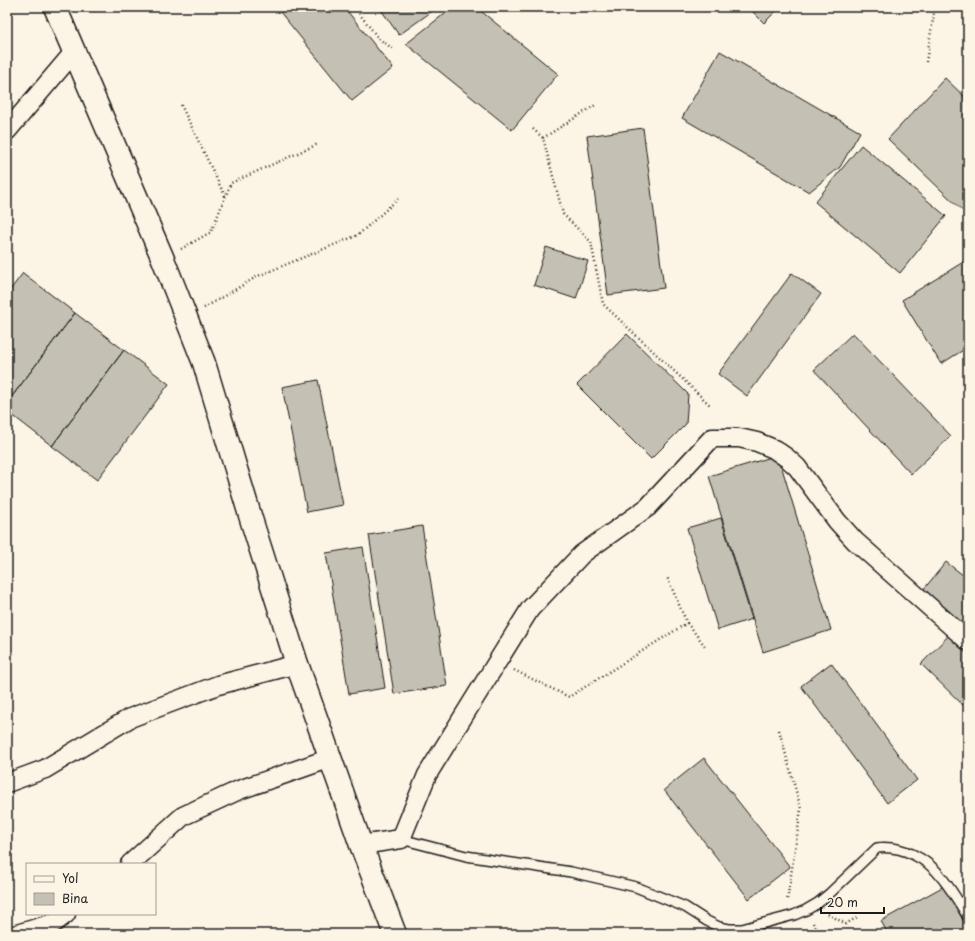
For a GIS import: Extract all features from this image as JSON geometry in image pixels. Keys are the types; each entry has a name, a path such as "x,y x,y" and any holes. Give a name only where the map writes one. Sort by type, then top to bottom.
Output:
{"street":[{"path":"55,7 163,259 204,363 297,664 361,845 395,934"},
{"path":"7,131 74,52"},
{"path":"361,845 401,838 427,775 530,610 582,554 648,507 712,438 739,438 757,442 774,449 787,458 797,467 837,521 856,541 968,641"},
{"path":"7,783 45,769 130,718 218,685 297,664"},
{"path":"131,863 183,816 239,790 331,758"},
{"path":"24,933 54,923 65,915"}],"lane":[{"path":"401,838 466,856 571,872 636,886 685,907 719,927 729,929 742,929 794,916 814,906 829,894 877,848 888,847 905,851 924,861 942,877 968,917"}],"path":[{"path":"354,7 379,39 395,50"},
{"path":"926,62 935,7"},
{"path":"543,138 597,104"},
{"path":"181,105 225,196"},
{"path":"533,129 543,138 563,214 591,242 603,304 710,405"},
{"path":"163,259 211,232 231,183 318,144"},
{"path":"186,318 258,276 358,235 398,199"},
{"path":"667,577 687,623 705,646"},
{"path":"498,662 569,697 687,623"},
{"path":"779,730 801,809 785,918"},
{"path":"814,906 846,924 859,916"}],"building":[{"path":"276,7 344,7 393,68 352,101"},
{"path":"379,7 438,7 399,35"},
{"path":"453,7 476,7 558,74 512,130 406,44"},
{"path":"748,7 780,7 764,23"},
{"path":"720,51 860,132 840,167 809,192 682,118"},
{"path":"945,78 968,100 968,216 888,139"},
{"path":"643,128 664,288 608,295 587,136"},
{"path":"861,145 946,216 900,273 815,202"},
{"path":"546,247 588,261 576,299 534,285"},
{"path":"968,259 968,347 941,364 902,300"},
{"path":"23,273 75,313 7,403 7,294"},
{"path":"792,273 821,294 747,396 718,374"},
{"path":"75,313 124,350 52,446 7,411 7,403"},
{"path":"853,333 951,436 911,474 814,370"},
{"path":"627,334 688,394 686,424 651,459 577,385"},
{"path":"124,350 169,384 97,480 52,446"},
{"path":"318,380 343,505 307,512 282,387"},
{"path":"778,455 831,630 763,652 709,476"},
{"path":"721,518 752,619 718,630 687,528"},
{"path":"422,526 447,686 394,694 369,535"},
{"path":"363,547 385,688 349,694 326,553"},
{"path":"946,562 968,579 968,634 919,595"},
{"path":"948,636 968,655 968,710 921,664"},
{"path":"831,663 917,780 887,803 801,686"},
{"path":"704,758 790,867 749,899 664,790"},
{"path":"944,886 968,929 968,934 888,934 881,921"}]}
